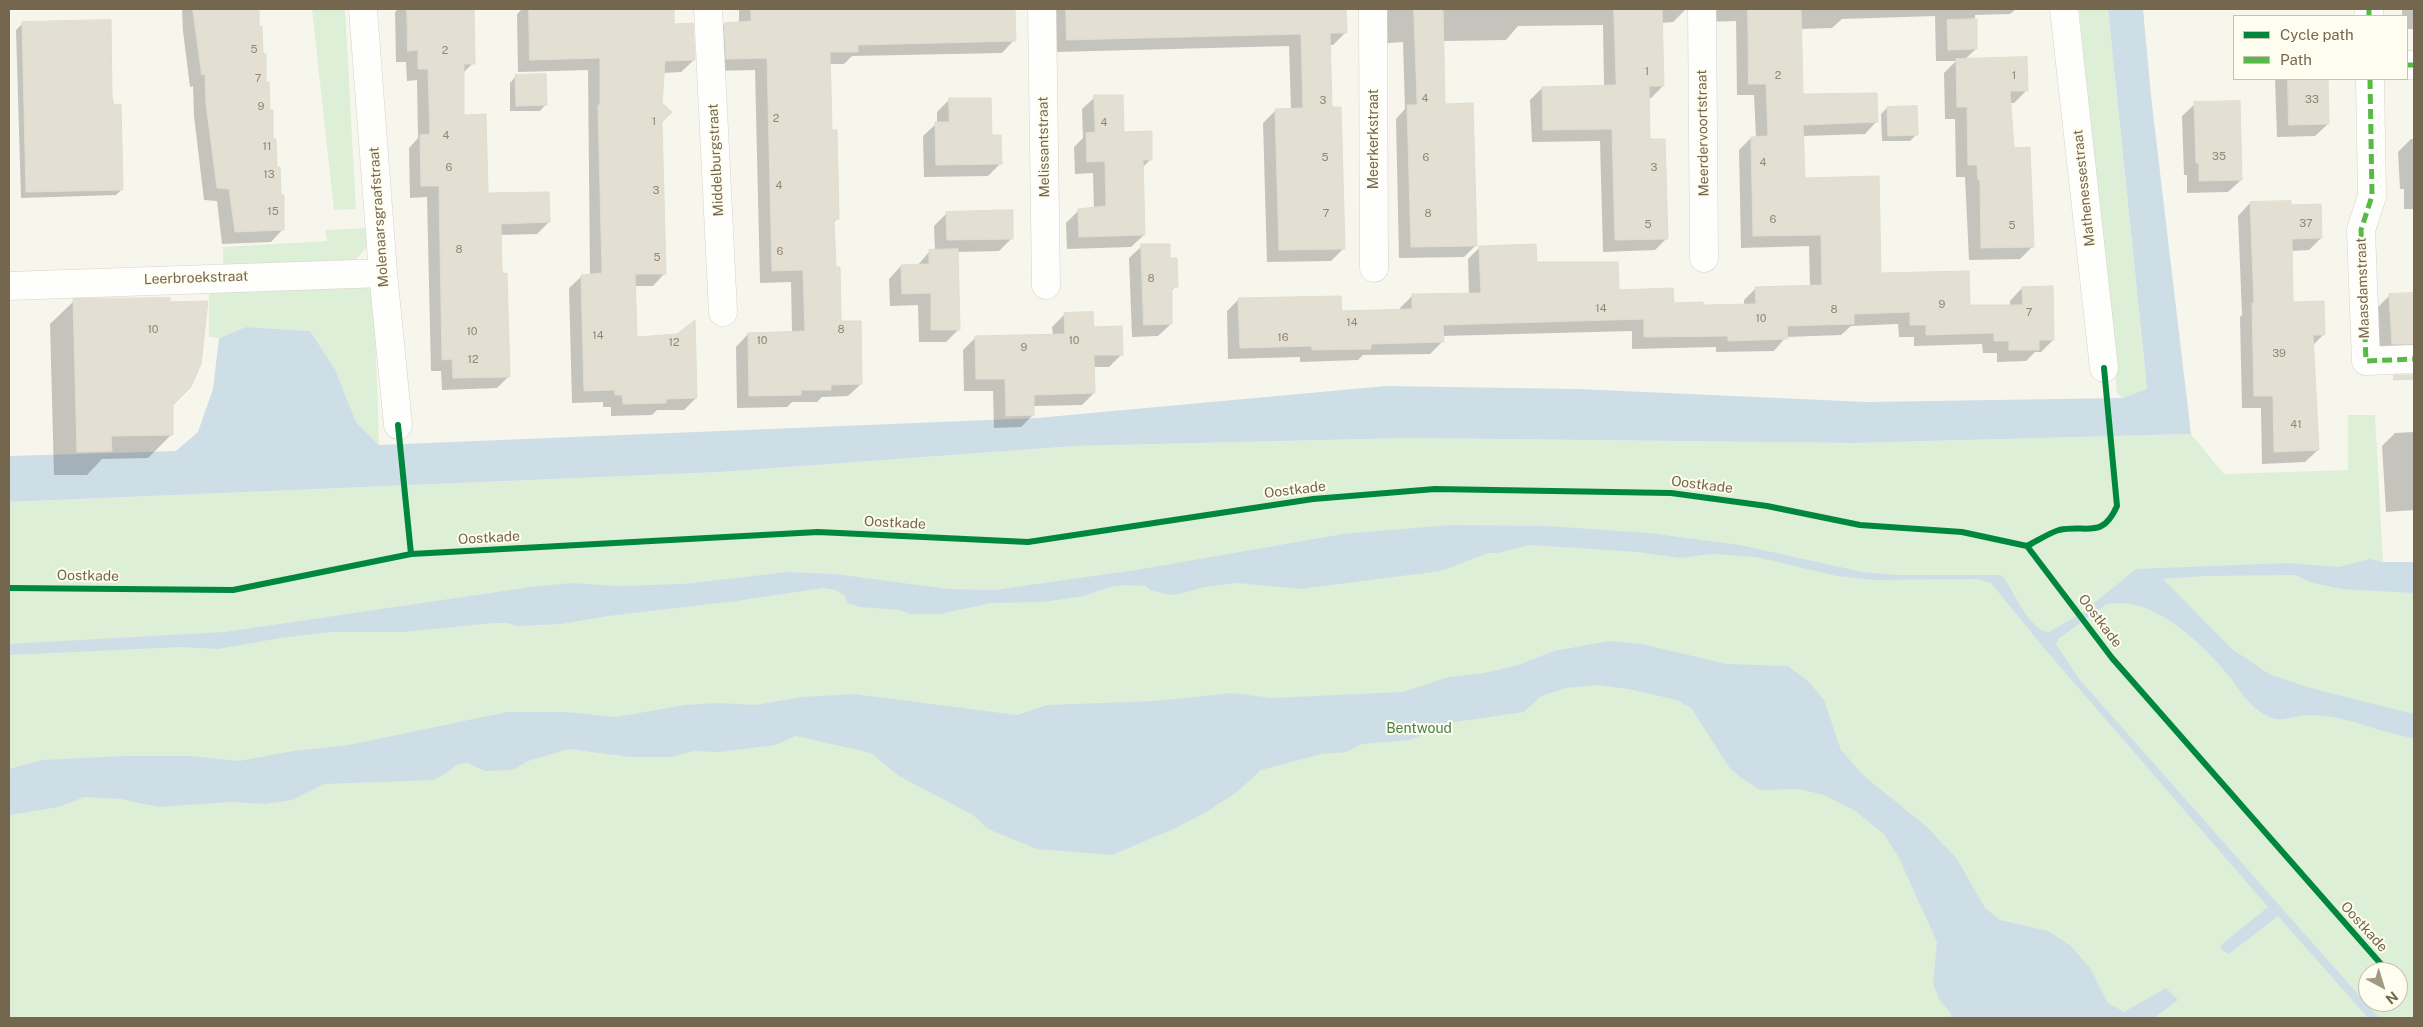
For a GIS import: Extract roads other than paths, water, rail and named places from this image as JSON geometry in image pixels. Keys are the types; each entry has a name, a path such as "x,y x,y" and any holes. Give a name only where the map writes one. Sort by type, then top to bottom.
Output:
{"street":[{"name":"Molenaarsgraafstraat","path":"363,9 383,273 398,425"},
{"name":"Middelburgstraat","path":"708,9 723,312"},
{"name":"Melissantstraat","path":"1042,9 1046,285"},
{"name":"Meerkerkstraat","path":"1374,9 1374,268"},
{"name":"Meerdervoortstraat","path":"1702,9 1704,258"},
{"name":"Mathenessestraat","path":"2064,9 2104,368"},
{"name":"Maasdamstraat","path":"2370,80 2372,196 2361,230 2366,362 2414,360"},
{"name":"Leerbroekstraat","path":"9,286 383,273"}],"park label":[{"name":"Bentwoud","path":"1419,729"}]}
